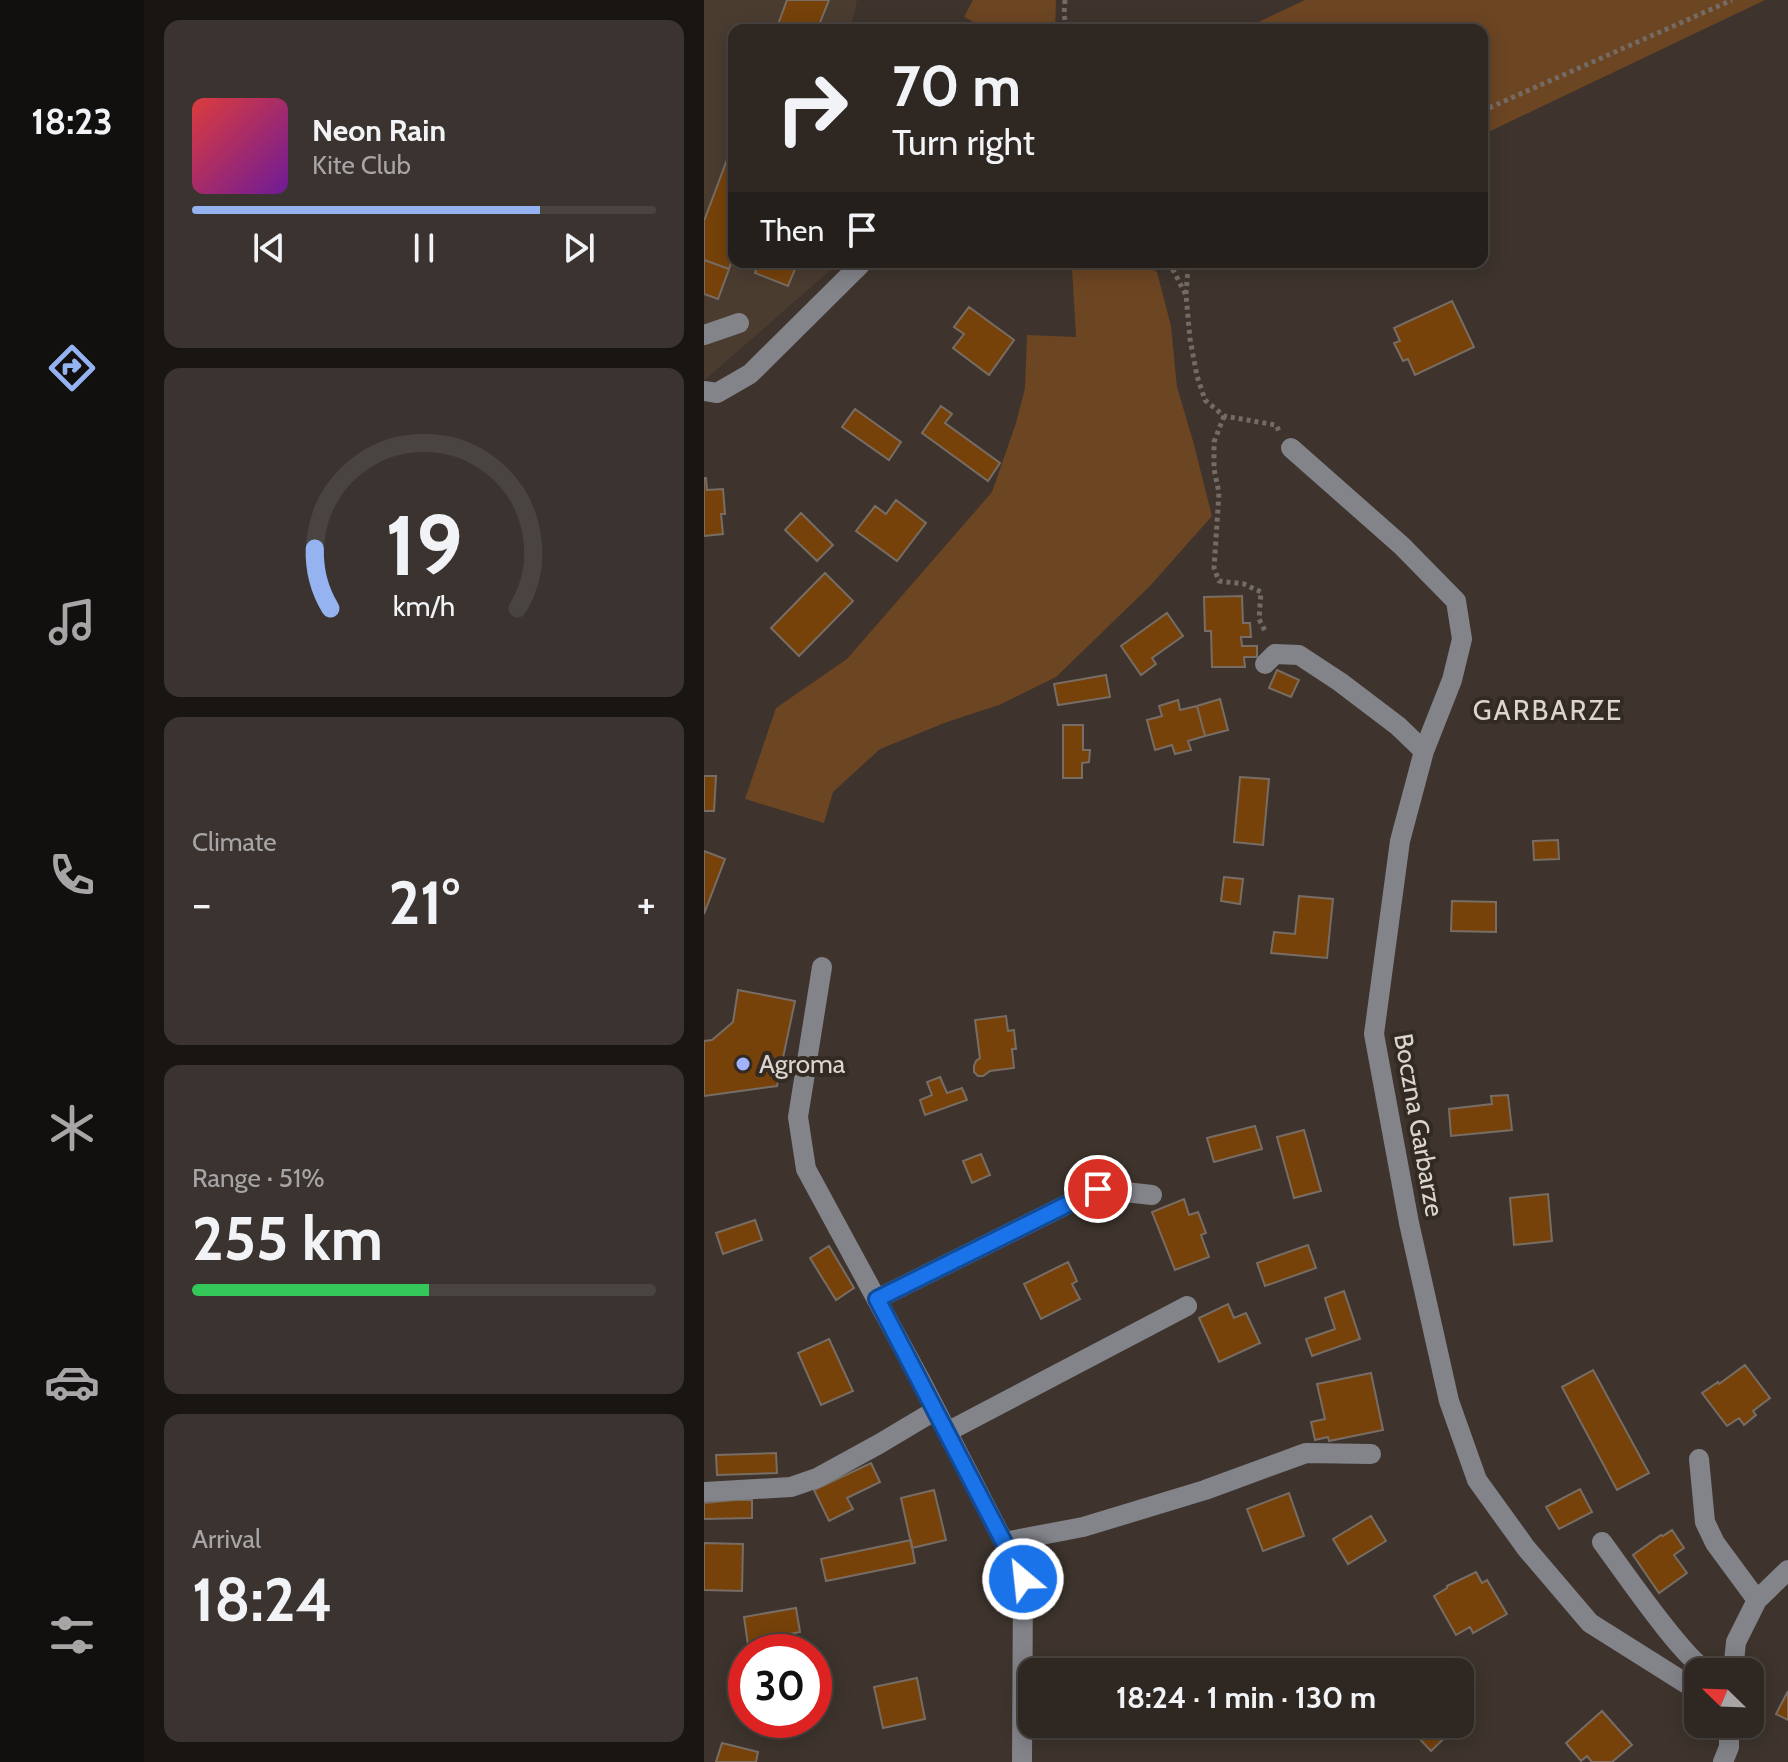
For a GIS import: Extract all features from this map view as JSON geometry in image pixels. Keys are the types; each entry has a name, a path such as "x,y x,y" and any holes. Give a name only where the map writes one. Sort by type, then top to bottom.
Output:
{"street":[{"path":"704,391 717,393 750,374 857,268"},
{"path":"704,335 739,323"},
{"name":"Boczna Garbarze","path":"1291,448 1402,546 1456,601 1462,639 1452,680 1424,751 1400,841 1374,1034 1409,1223 1449,1401 1477,1480 1526,1548 1590,1623 1684,1682"},
{"path":"1265,664 1275,654 1299,655 1398,726 1424,751"},
{"path":"822,967 798,1117 806,1169 1023,1579 1022,1762"},
{"path":"877,1299 1098,1189 1152,1195"},
{"path":"947,1432 1187,1306"},
{"path":"704,1492 791,1487 817,1478 936,1410"},
{"path":"1004,1542 1083,1527 1205,1490 1306,1453 1371,1454"},
{"path":"1699,1459 1705,1522 1715,1543 1757,1600"},
{"path":"1602,1542 1691,1658"},
{"path":"1734,1658 1736,1642 1757,1600 1788,1570"},
{"path":"1723,1762 1729,1738"}],"path":[{"path":"1065,0 1066,24"},
{"path":"1488,108 1732,0"},
{"path":"1172,268 1186,295"},
{"path":"1188,268 1186,295 1190,339 1205,400 1224,416 1276,425 1291,448"},
{"path":"1224,416 1214,442 1214,469 1219,493 1214,568 1219,581 1244,584 1261,592 1259,619 1270,640 1299,655"}],"shaded area":[{"path":"704,0 857,0 851,24 728,24 728,268 833,268 704,379"},
{"path":"973,0 1056,0 1055,24 977,24 964,17"},
{"path":"1305,0 1765,0 1488,132 1488,24 1254,24"},
{"path":"1072,268 1151,268 1157,272 1171,326 1177,387 1212,516 1150,586 1056,677 999,705 880,749 833,792 824,823 745,799 776,708 847,659 992,492 1025,388 1027,335 1076,337"}],"building":[{"path":"787,0 829,0 819,24 778,24"},
{"path":"728,157 729,269 704,260 704,221"},
{"path":"704,260 729,269 718,299 704,294"},
{"path":"757,268 796,268 788,286 755,273"},
{"path":"1452,301 1474,347 1415,375 1408,359 1403,361 1394,343 1400,341 1394,328"},
{"path":"969,307 1014,340 989,375 953,348 964,334 954,327"},
{"path":"941,406 952,414 945,423 1000,463 988,481 922,433"},
{"path":"855,409 901,442 889,460 842,427"},
{"path":"704,478 707,490 723,489 723,534 704,536"},
{"path":"896,500 926,523 897,561 856,531 875,506 886,514"},
{"path":"801,513 833,545 817,561 785,530"},
{"path":"825,573 853,601 799,656 771,628"},
{"path":"1242,596 1243,623 1250,623 1251,637 1241,637 1242,646 1257,646 1257,657 1244,657 1245,667 1212,667 1211,631 1205,631 1204,597"},
{"path":"1167,613 1183,636 1152,658 1156,664 1141,675 1121,646"},
{"path":"1277,670 1299,680 1291,697 1269,688"},
{"path":"1106,675 1110,697 1058,705 1054,684"},
{"path":"1220,699 1228,730 1205,736 1197,706"},
{"path":"1178,700 1180,710 1197,706 1205,736 1188,741 1191,750 1175,754 1172,745 1155,750 1147,720 1162,716 1159,706"},
{"path":"1063,725 1083,725 1083,750 1090,750 1089,762 1082,763 1082,778 1063,778"},
{"path":"704,776 716,776 714,811 704,811"},
{"path":"1240,777 1269,779 1263,845 1234,842"},
{"path":"1558,840 1559,859 1534,860 1533,841"},
{"path":"704,851 725,859 704,914"},
{"path":"1224,877 1243,879 1240,904 1221,901"},
{"path":"1299,896 1333,899 1327,958 1271,953 1274,932 1295,934"},
{"path":"1452,901 1496,902 1496,932 1451,931"},
{"name":"Agroma","path":"738,990 795,1001 777,1086 704,1096 704,1041 712,1040 733,1022"},
{"path":"1006,1016 1008,1031 1014,1030 1014,1068 978,1076 974,1072 976,1061 980,1058 975,1020"},
{"path":"940,1077 947,1093 962,1088 967,1100 925,1115 920,1100 932,1095 927,1082"},
{"path":"1508,1095 1512,1130 1451,1136 1449,1109 1492,1104 1491,1096"},
{"path":"1255,1126 1262,1149 1214,1162 1207,1138"},
{"path":"1304,1130 1321,1191 1294,1198 1277,1137"},
{"path":"981,1154 990,1175 972,1183 963,1161"},
{"path":"1548,1194 1552,1241 1514,1245 1510,1198"},
{"path":"1184,1199 1189,1215 1198,1212 1206,1233 1201,1235 1209,1257 1175,1270 1152,1212"},
{"path":"755,1220 762,1240 723,1254 716,1233"},
{"path":"1308,1245 1316,1268 1265,1286 1257,1263"},
{"path":"829,1246 854,1288 836,1300 810,1258"},
{"path":"1068,1262 1077,1281 1072,1284 1080,1299 1041,1319 1024,1284"},
{"path":"1344,1291 1360,1339 1312,1356 1306,1339 1335,1329 1325,1298"},
{"path":"1228,1304 1234,1318 1246,1313 1260,1343 1219,1362 1199,1318"},
{"path":"829,1339 853,1391 821,1405 798,1353"},
{"path":"1745,1365 1770,1398 1753,1411 1756,1415 1744,1425 1739,1418 1727,1426 1702,1393"},
{"path":"1593,1370 1649,1473 1617,1490 1562,1387"},
{"path":"1371,1373 1383,1430 1329,1441 1328,1437 1315,1440 1311,1422 1325,1419 1317,1384"},
{"path":"776,1453 777,1473 717,1475 716,1455"},
{"path":"871,1463 880,1482 847,1498 853,1509 829,1521 814,1490"},
{"path":"1580,1489 1592,1512 1559,1529 1546,1507"},
{"path":"934,1490 946,1540 912,1548 901,1498"},
{"path":"1289,1493 1304,1536 1263,1551 1247,1509"},
{"path":"752,1500 752,1518 704,1519 704,1503"},
{"path":"1371,1516 1386,1541 1348,1564 1333,1539"},
{"path":"1672,1530 1684,1548 1674,1555 1687,1573 1659,1593 1633,1555"},
{"path":"911,1540 915,1563 826,1581 821,1559"},
{"path":"704,1543 743,1544 742,1591 704,1590"},
{"path":"1476,1572 1482,1583 1487,1580 1507,1614 1473,1633 1470,1627 1456,1635 1434,1596"},
{"path":"796,1608 800,1632 746,1634 744,1617"},
{"path":"917,1678 925,1719 883,1728 874,1687"},
{"path":"1788,1691 1788,1720 1776,1714"},
{"path":"1602,1711 1632,1745 1612,1762 1592,1762 1587,1756 1581,1761 1566,1743"},
{"path":"1419,1738 1444,1738 1431,1751"},
{"path":"722,1743 758,1752 756,1762 716,1762"}],"place":[{"name":"Agroma","path":"743,1064"}],"district":[{"name":"GARBARZE","path":"1548,710"}],"route":[{"path":"1023,1579 877,1299 1098,1189"}]}
